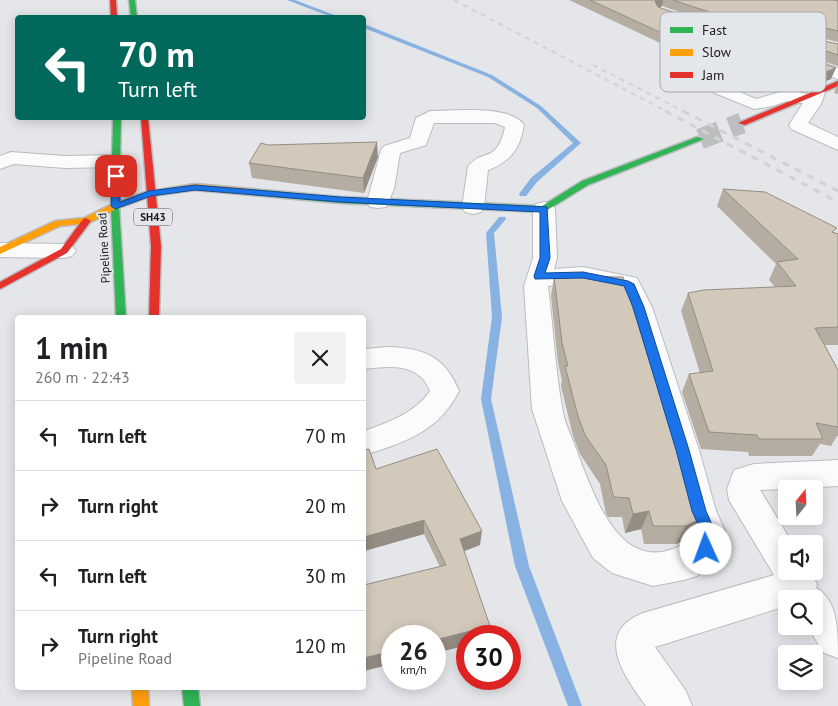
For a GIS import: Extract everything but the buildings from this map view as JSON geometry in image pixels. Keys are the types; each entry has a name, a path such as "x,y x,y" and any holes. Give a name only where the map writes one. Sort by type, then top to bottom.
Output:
{"street":[{"path":"113,0 114,15"},
{"path":"132,0 134,15"},
{"path":"826,70 838,74"},
{"path":"826,88 838,83"},
{"path":"726,92 754,104 761,104 784,94 809,95"},
{"path":"742,123 816,92"},
{"path":"809,95 814,104 798,121 798,125 838,144"},
{"path":"378,202 384,189 382,149 419,142 423,122 430,117 498,117 515,125 511,146 502,158 478,168 473,207"},
{"name":"Pipeline Road","path":"117,120 115,206 121,315"},
{"name":"SH43","path":"144,120 149,194 156,246 154,315"},
{"path":"0,251 58,223 86,221 115,206 149,194 195,187 378,202 544,209 585,183 700,140"},
{"path":"0,149 5,150 0,154"},
{"path":"0,163 11,158 54,161 116,161"},
{"path":"37,182 54,161"},
{"path":"539,276 583,275 628,284 638,307 683,450 699,511 708,531 706,549 684,564 652,569 625,561 605,547 579,501 547,409 537,295 539,276 545,258 544,209"},
{"path":"0,286 64,251 86,221"},
{"path":"0,251 64,251"},
{"path":"366,359 383,355 423,362 442,378 446,391 436,407 412,422 366,441"},
{"path":"807,590 746,500 743,489 745,480 754,477 838,473"},
{"path":"670,706 637,657 634,647 636,639 643,632 778,605"},
{"path":"140,690 141,706"},
{"path":"190,690 192,706"}],"waterway":[{"path":"290,0 332,15"},
{"path":"366,27 490,76 539,107 577,143 534,180 523,194"},
{"path":"502,219 490,233 497,317 486,399 522,566 575,706"}],"tunnel":[{"path":"700,139 742,123"}],"railway":[{"path":"454,0 668,112"},
{"path":"593,65 685,112"},
{"path":"665,111 838,202"},
{"path":"683,111 838,191"}],"traffic: fast":[{"path":"132,0 134,15"},
{"path":"117,120 115,206 121,315"},
{"path":"252,192 340,200 544,209 585,183 700,139"},
{"path":"190,690 192,706"}],"traffic: slow":[{"path":"0,251 58,223 86,221 115,206 149,194 195,187 252,192"},
{"path":"140,690 141,706"}],"traffic: jam":[{"path":"113,0 114,15"},
{"path":"826,88 838,83"},
{"path":"742,123 816,92"},
{"path":"144,120 156,246 154,315"},
{"path":"0,286 64,251 86,221"}],"route":[{"path":"116,176 115,206 149,194 195,187 340,200 544,209 545,258 539,276 583,275 628,284 638,307 683,450 699,511 708,531 706,549"}]}
